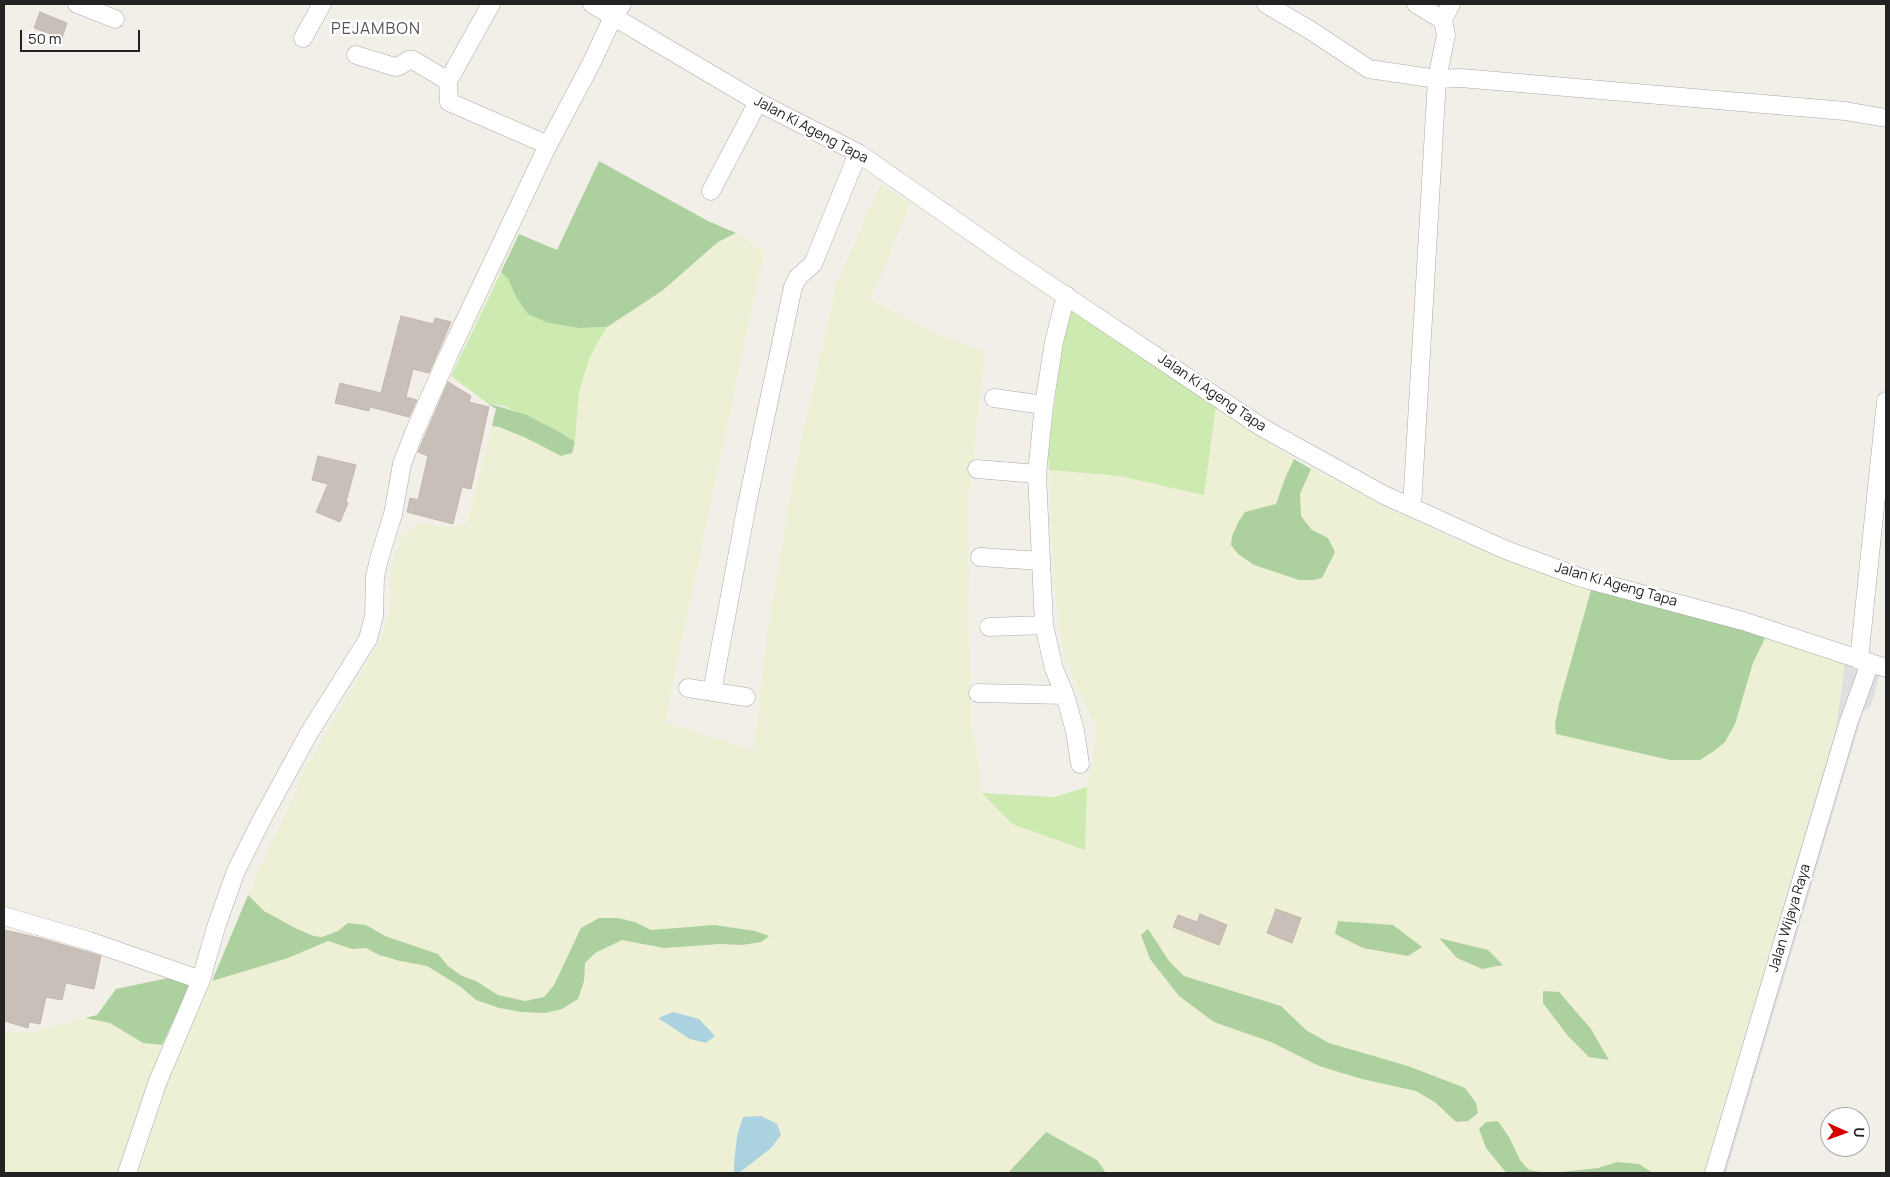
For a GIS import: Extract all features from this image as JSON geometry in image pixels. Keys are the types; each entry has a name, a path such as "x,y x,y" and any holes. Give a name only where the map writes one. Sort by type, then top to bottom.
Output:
{"street":[{"path":"77,4 115,19"},
{"path":"302,38 322,4"},
{"path":"491,4 448,82 449,102 548,145"},
{"name":"Jalan Ki Ageng Tapa","path":"592,4 617,11 758,102 858,153 1009,258 1263,428 1375,490 1506,550 1582,578 1742,621 1872,664"},
{"path":"1266,4 1369,69 1437,79 1460,78 1835,110 1886,118"},
{"path":"1416,4 1443,20"},
{"path":"1412,507 1437,79 1446,35 1443,20 1451,4"},
{"path":"127,1173 158,1081 201,980 216,927 236,871 309,733 368,639 374,616 375,577 393,514 402,464 449,354 548,145 617,11"},
{"path":"356,55 395,66 413,60 448,82"},
{"path":"711,191 758,102"},
{"path":"712,692 747,504 793,287 798,277 813,264 858,153"},
{"path":"1066,295 1054,342 1044,406 1037,474 1044,625 1054,668 1065,694 1075,731 1080,764"},
{"path":"994,398 1044,406"},
{"name":"Jalan Wijaya Raya","path":"1714,1173 1848,724 1872,664 1886,401"},
{"path":"977,469 1037,474"},
{"path":"980,557 1041,561"},
{"path":"989,627 1044,625"},
{"path":"688,688 746,697"},
{"path":"978,693 1065,694"},
{"path":"4,916 89,941 201,980"}],"shaded area":[{"path":"1845,661 1881,670 1871,706 1863,712 1726,1173 1704,1173 1836,728"}],"green space":[{"path":"599,161 708,221 736,233 718,242 662,291 607,327 579,328 548,323 528,314 516,297 508,279 501,272 519,234 557,250"},
{"path":"881,184 910,204 871,299 932,332 985,351 968,506 971,727 977,747 982,793 1012,824 1085,850 1087,787 1093,757 1095,726 1064,656 1054,586 1049,470 1120,476 1216,406 1294,459 1276,504 1245,512 1232,536 1231,545 1238,554 1254,565 1299,580 1323,578 1330,564 1328,538 1312,530 1301,516 1300,494 1311,469 1443,535 1591,590 1555,724 1725,742 1735,724 1753,663 1766,636 1845,661 1836,728 1704,1173 1653,1173 1639,1164 1617,1162 1598,1168 1552,1173 1529,1171 1520,1160 1509,1137 1486,1148 1507,1173 1106,1173 1097,1160 1046,1132 1008,1173 739,1173 771,1148 743,1118 737,1136 734,1173 135,1173 168,1074 212,981 288,958 328,941 352,949 366,948 379,955 427,966 461,987 476,1000 499,1008 545,1013 584,982 585,963 595,953 622,940 664,948 720,944 742,945 761,942 755,931 736,929 651,930 635,922 618,918 599,918 566,962 554,985 544,997 526,1001 498,995 476,981 462,976 448,966 438,954 385,936 366,925 348,923 339,931 322,937 314,936 264,911 248,895 308,764 380,641 389,614 391,563 403,536 416,523 452,527 467,523 492,426 524,437 545,448 572,453 575,442 579,392 590,355 607,327 662,291 718,242 736,233 764,252 665,722 754,750 765,649 793,478 836,285","holes":["1148,929 1169,961 1184,976 1281,1006 1306,1030 1329,1043 1364,1054 1468,1121 1456,1122 1436,1103 1416,1091 1362,1079 1319,1066 1179,996 1150,959 1141,935","1440,939 1503,965 1482,969 1457,958","673,1012 699,1019 715,1036 658,1018"]},
{"path":"501,272 508,279 516,297 548,323 579,328 607,327 590,356 579,392 575,442 563,434 504,406 487,403 451,376"},
{"path":"1070,308 1216,406 1204,495 1120,476 1049,470 1048,449 1063,341"},
{"path":"487,403 527,415 563,434 575,442 572,453 561,456 524,437 492,426 496,409"},
{"path":"1294,459 1311,469 1300,494 1301,516 1312,530 1328,538 1335,552 1322,578 1314,580 1299,580 1254,565 1238,554 1231,545 1232,536 1245,512 1276,504"},
{"path":"1591,590 1735,626 1766,636 1753,663 1735,724 1725,742 1700,760 1670,760 1556,734 1555,724 1559,704"},
{"path":"1087,787 1085,850 1012,824 982,793 1054,797"},
{"path":"248,895 264,911 314,936 322,937 338,931 348,923 366,925 385,936 438,954 448,966 462,976 476,981 498,995 525,1001 544,997 554,985 581,928 599,918 618,918 635,922 651,930 714,925 755,931 769,936 761,942 742,945 720,944 664,948 622,940 595,953 585,963 584,981 578,999 562,1009 545,1013 521,1012 499,1008 476,1000 461,987 427,966 379,955 366,948 352,949 328,941 288,958 212,981"},
{"path":"1338,921 1393,925 1422,947 1408,956 1363,948 1335,934"},
{"path":"1148,929 1169,961 1184,976 1281,1006 1306,1030 1329,1043 1408,1066 1465,1088 1476,1103 1478,1113 1468,1121 1456,1122 1436,1103 1416,1091 1362,1079 1319,1066 1271,1042 1214,1022 1179,996 1150,959 1141,935"},
{"path":"1439,938 1488,950 1503,965 1482,969 1457,958"},
{"path":"168,978 190,986 162,1045 143,1043 110,1023 85,1018 97,1015 116,989"},
{"path":"1543,991 1559,992 1591,1029 1609,1060 1589,1057 1568,1036 1543,1003"},
{"path":"85,1018 110,1023 143,1043 162,1045 119,1173 4,1173 4,1032 32,1032"},
{"path":"1498,1121 1509,1137 1520,1160 1529,1170 1547,1173 1507,1173 1504,1170 1486,1148 1479,1129 1486,1122"},
{"path":"1046,1132 1097,1160 1106,1173 1008,1173"},
{"path":"1617,1162 1639,1164 1653,1173 1552,1173 1598,1168"}],"water":[{"path":"673,1012 699,1019 715,1036 706,1043 690,1039 658,1018"},
{"path":"761,1116 777,1124 781,1135 771,1148 739,1173 734,1173 737,1136 743,1117"}],"building":[{"path":"40,12 67,23 62,38 34,28"},
{"path":"401,316 433,324 435,318 451,322 429,373 413,369 406,397 417,400 409,417 370,407 369,411 335,403 340,383 381,393"},
{"path":"448,382 471,396 469,402 489,407 471,489 462,487 453,524 407,512 410,498 418,500 428,456 418,452"},
{"path":"318,456 356,465 346,502 348,503 340,522 316,512 328,484 312,480"},
{"path":"1276,909 1301,918 1292,943 1267,933"},
{"path":"1200,914 1227,925 1219,945 1173,927 1178,915 1197,922"},
{"path":"4,930 40,938 101,956 94,989 66,983 62,1000 46,997 40,1024 29,1022 28,1028 4,1021"}],"district":[{"name":"PEJAMBON","path":"376,30"}]}
